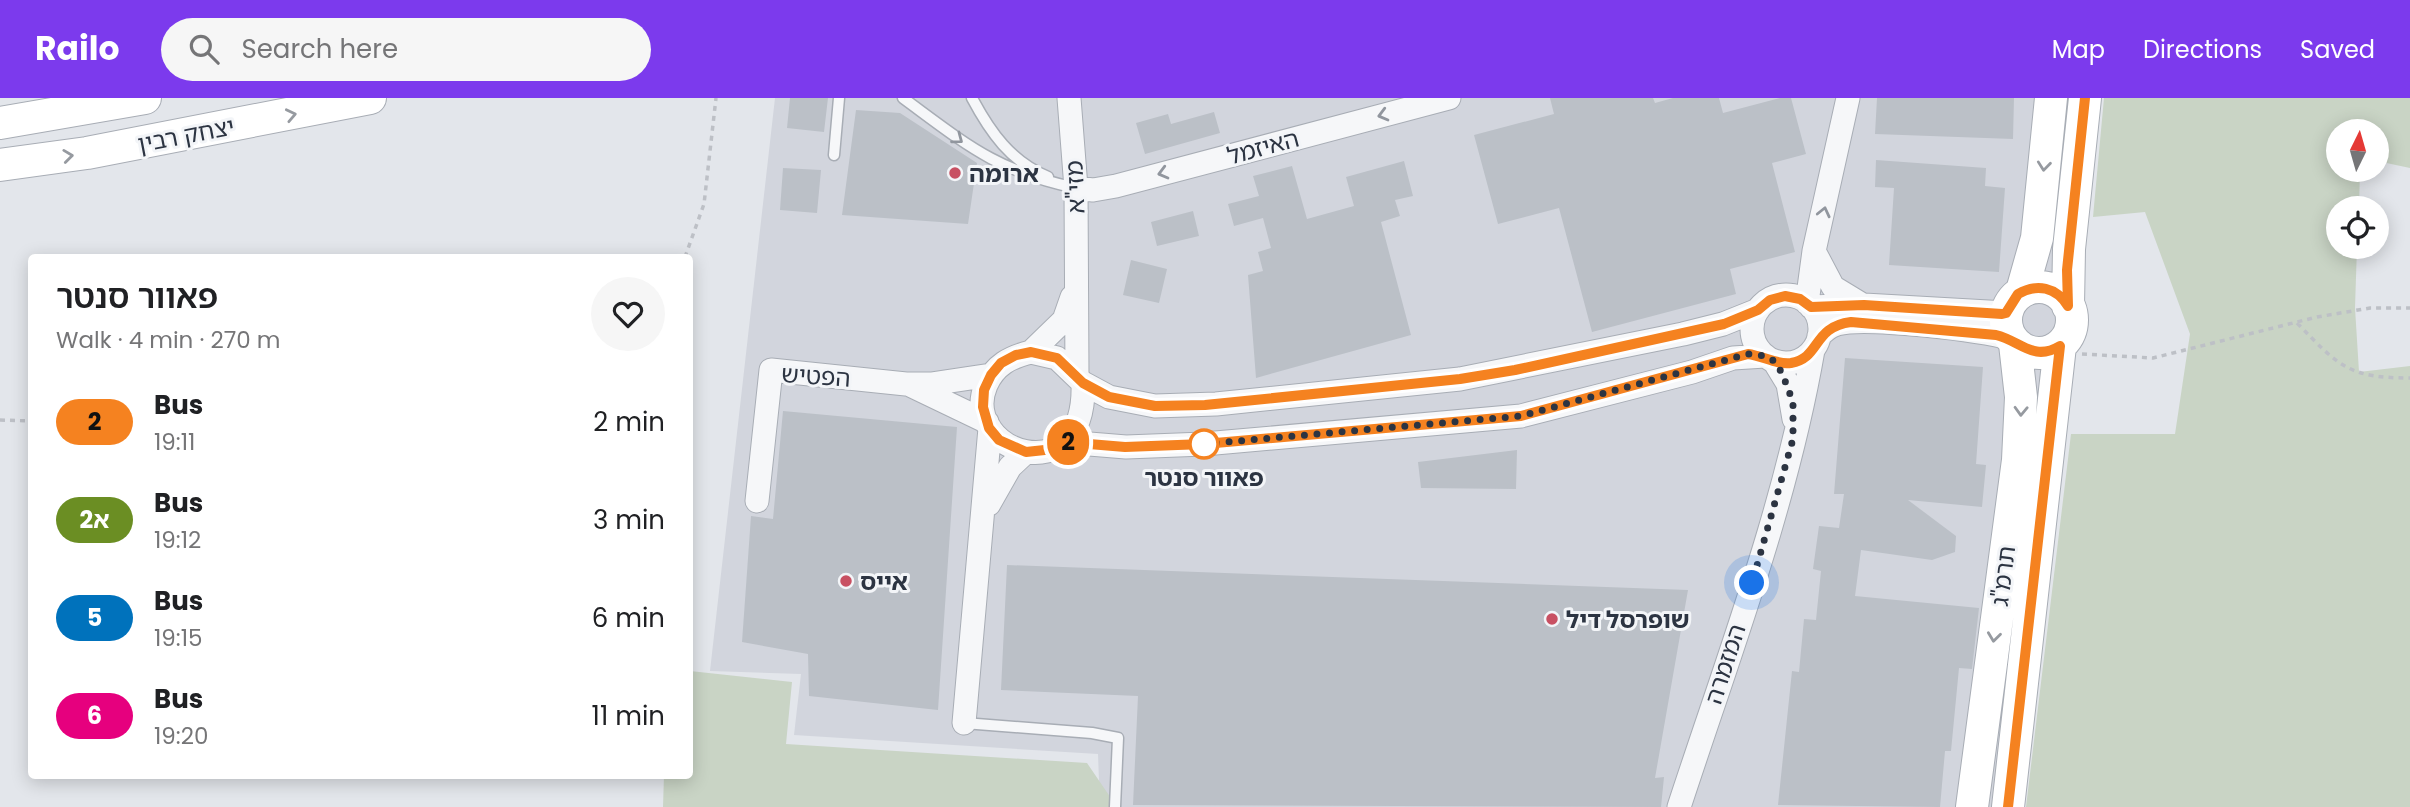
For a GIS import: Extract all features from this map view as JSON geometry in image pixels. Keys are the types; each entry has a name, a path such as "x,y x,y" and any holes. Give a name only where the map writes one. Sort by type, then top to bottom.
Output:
{"main road":[{"name":"יצחק רבין","path":"0,123 145,98"},
{"name":"יצחק רבין","path":"0,164 87,153 370,98"},
{"name":"תרמ\"ג","path":"1972,807 2018,460 2021,397 2014,322 2037,238 2051,98"},
{"path":"2068,306 2067,270 2085,98"},
{"path":"2031,288 2048,288 2063,298 2068,306 2071,314 2069,350 2032,352 2014,322 2031,288"},
{"name":"תרמ\"ג","path":"2008,807 2069,350"}],"street":[{"name":"מזי\"א","path":"1069,98 1076,188 1080,379"},
{"name":"האיזמל","path":"1076,188 1116,186 1449,98"},
{"path":"1816,343 1818,320 1809,305 1815,251 1848,98"},
{"path":"1815,251 1833,287 1864,305"},
{"name":"מזי\"א","path":"1031,352 1064,320 1076,277"},
{"path":"964,723 984,517 988,425 983,407 984,390 1001,363 1016,355 1031,352 1057,358 1080,379 1109,397 1155,406 1216,404 1460,379 1724,324 1758,310 1770,300 1785,296 1809,305 1864,305 2014,322"},
{"path":"1758,310 1752,335 1769,358"},
{"path":"1065,442 1125,447 1204,444 1521,416 1679,375 1733,358 1769,358 1791,363 1838,324 1866,322 1984,333 2014,322"},
{"name":"המזמרה","path":"1679,807 1760,558 1816,343"},
{"name":"המזמרה","path":"1769,358 1788,384 1793,402 1793,439"},
{"name":"הפטיש","path":"757,501 771,370 906,384 931,384 991,375"},
{"path":"988,425 1012,448 1026,452 1054,449 1065,442 1082,416 1080,379"},
{"name":"הפטיש","path":"906,384 988,425"},
{"path":"984,517 1002,478 1026,452"}],"lane":[{"path":"834,155 839,98"},
{"path":"903,98 981,156 1031,178 1076,188"},
{"path":"972,98 996,139 1013,157 1036,172 1076,188"},
{"path":"964,723 1118,738 1115,807"}],"path":[{"path":"686,254 704,204 716,98"},
{"path":"2069,350 2153,358 2264,328 2370,308 2410,308"},
{"path":"2297,323 2340,366 2373,378 2410,378"},
{"path":"0,420 28,421"}],"shaded area":[{"path":"775,98 2098,98 2018,807 1100,807 1098,754 794,735 801,674 710,671"}],"green space":[{"path":"2104,98 2410,98 2410,168 2389,164 2389,119 2326,119 2326,182 2360,182 2359,196 2326,196 2326,259 2357,259 2355,308 2359,372 2410,366 2410,807 2026,807 2071,434 2175,434 2190,334 2145,212 2093,217"},
{"path":"693,671 792,682 786,744 1087,763 1117,807 663,807 664,779 693,779"}],"building":[{"path":"790,98 828,98 824,132 787,128"},
{"path":"1550,98 1653,98 1655,103 1673,98 1719,98 1723,113 1780,98 1791,98 1806,154 1772,163 1795,252 1730,269 1736,294 1592,332 1559,208 1498,224 1474,135 1554,114"},
{"path":"1877,98 2014,98 2013,139 1875,134"},
{"path":"856,110 900,113 977,163 968,224 842,215"},
{"path":"1214,112 1220,133 1145,154 1136,123 1168,114 1171,124"},
{"path":"1876,160 1986,168 1985,186 2005,188 1999,272 1889,265 1894,188 1875,187"},
{"path":"1404,161 1413,196 1395,200 1400,216 1381,222 1411,335 1256,378 1248,275 1263,271 1258,252 1271,248 1263,218 1234,226 1228,204 1259,196 1253,176 1292,166 1307,219 1354,206 1346,177"},
{"path":"783,168 821,170 817,213 780,210"},
{"path":"1193,211 1199,236 1157,246 1151,222"},
{"path":"1131,260 1167,269 1159,303 1123,295"},
{"path":"1845,358 1983,367 1976,464 1986,465 1982,507 1908,500 1956,536 1955,552 1932,560 1861,550 1855,596 1979,608 1972,669 1959,668 1951,751 1945,751 1940,807 1778,805 1792,671 1799,672 1804,619 1816,620 1821,571 1813,569 1819,526 1839,528 1844,494 1834,494"},
{"name":"אייס","path":"783,411 957,427 938,710 809,696 808,654 742,642 751,516 773,519"},
{"path":"1517,450 1516,489 1421,488 1418,462"},
{"path":"1007,565 1688,590 1655,778 1664,777 1661,807 1133,805 1138,696 1001,690"}],"bus line":[{"name":"2","path":"2008,807 2055,371 2060,346 2052,351 2032,352 2015,344 2012,339 1996,335 1851,322 1828,328 1819,336 1813,350 1791,363 1748,354 1692,372 1521,416 1204,444 1125,447 1065,442 1054,449 1039,452 1012,448 999,440 987,422 983,407 984,390 1001,363 1016,355 1031,352 1057,358 1083,383 1109,397 1155,406 1205,405 1460,379 1515,370 1724,324 1743,318 1770,300 1785,296 1793,296 1811,307 1864,305 2002,314 2006,313 2018,294 2040,287 2057,292 2068,306 2067,270 2085,98"}],"place":[{"name":"ארומה","path":"955,173"},
{"name":"פאוור סנטר","path":"1204,444"},
{"name":"אייס","path":"846,581"},
{"name":"שופרסל דיל","path":"1552,619"}],"route":[{"path":"1204,444 1521,416 1692,372 1748,354 1765,356 1774,361 1788,384 1793,402 1793,439 1752,583"}]}
